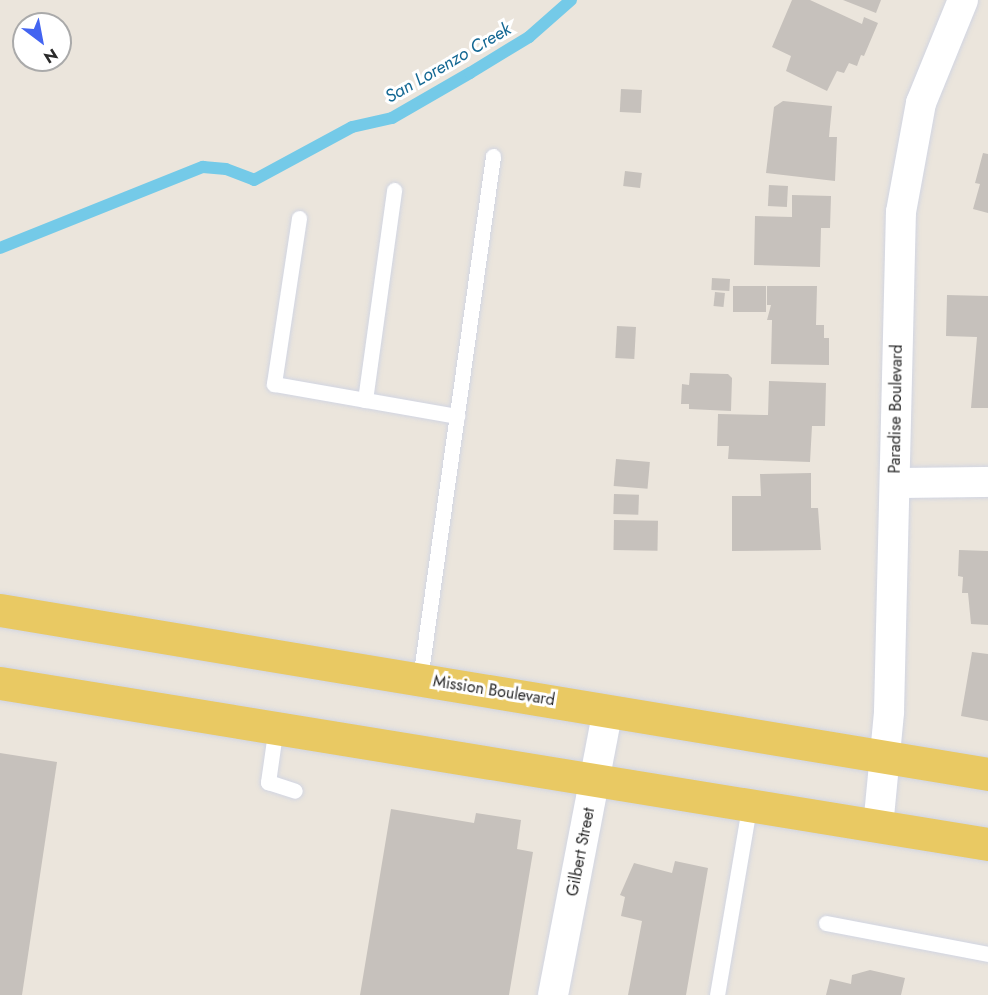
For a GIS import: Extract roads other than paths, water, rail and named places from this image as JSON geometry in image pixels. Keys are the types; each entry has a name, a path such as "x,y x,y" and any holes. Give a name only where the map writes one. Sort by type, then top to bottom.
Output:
{"main road":[{"name":"Mission Boulevard","path":"0,610 988,774"},
{"path":"0,683 595,777 749,807 988,844"}],"street":[{"name":"Paradise Boulevard","path":"878,827 886,757 901,212 921,103 963,0"},
{"path":"895,483 988,482"},
{"name":"Gilbert Street","path":"553,995 608,710"}],"lane":[{"path":"420,679 492,156"},
{"path":"365,400 394,190"},
{"path":"299,218 274,384 457,416"},
{"path":"276,726 268,782 295,791"},
{"path":"717,995 749,807"},
{"path":"826,924 988,954"}],"waterway":[{"name":"San Lorenzo Creek","path":"0,248 203,167 226,169 254,180 352,127 392,118 529,37 571,0"}]}
